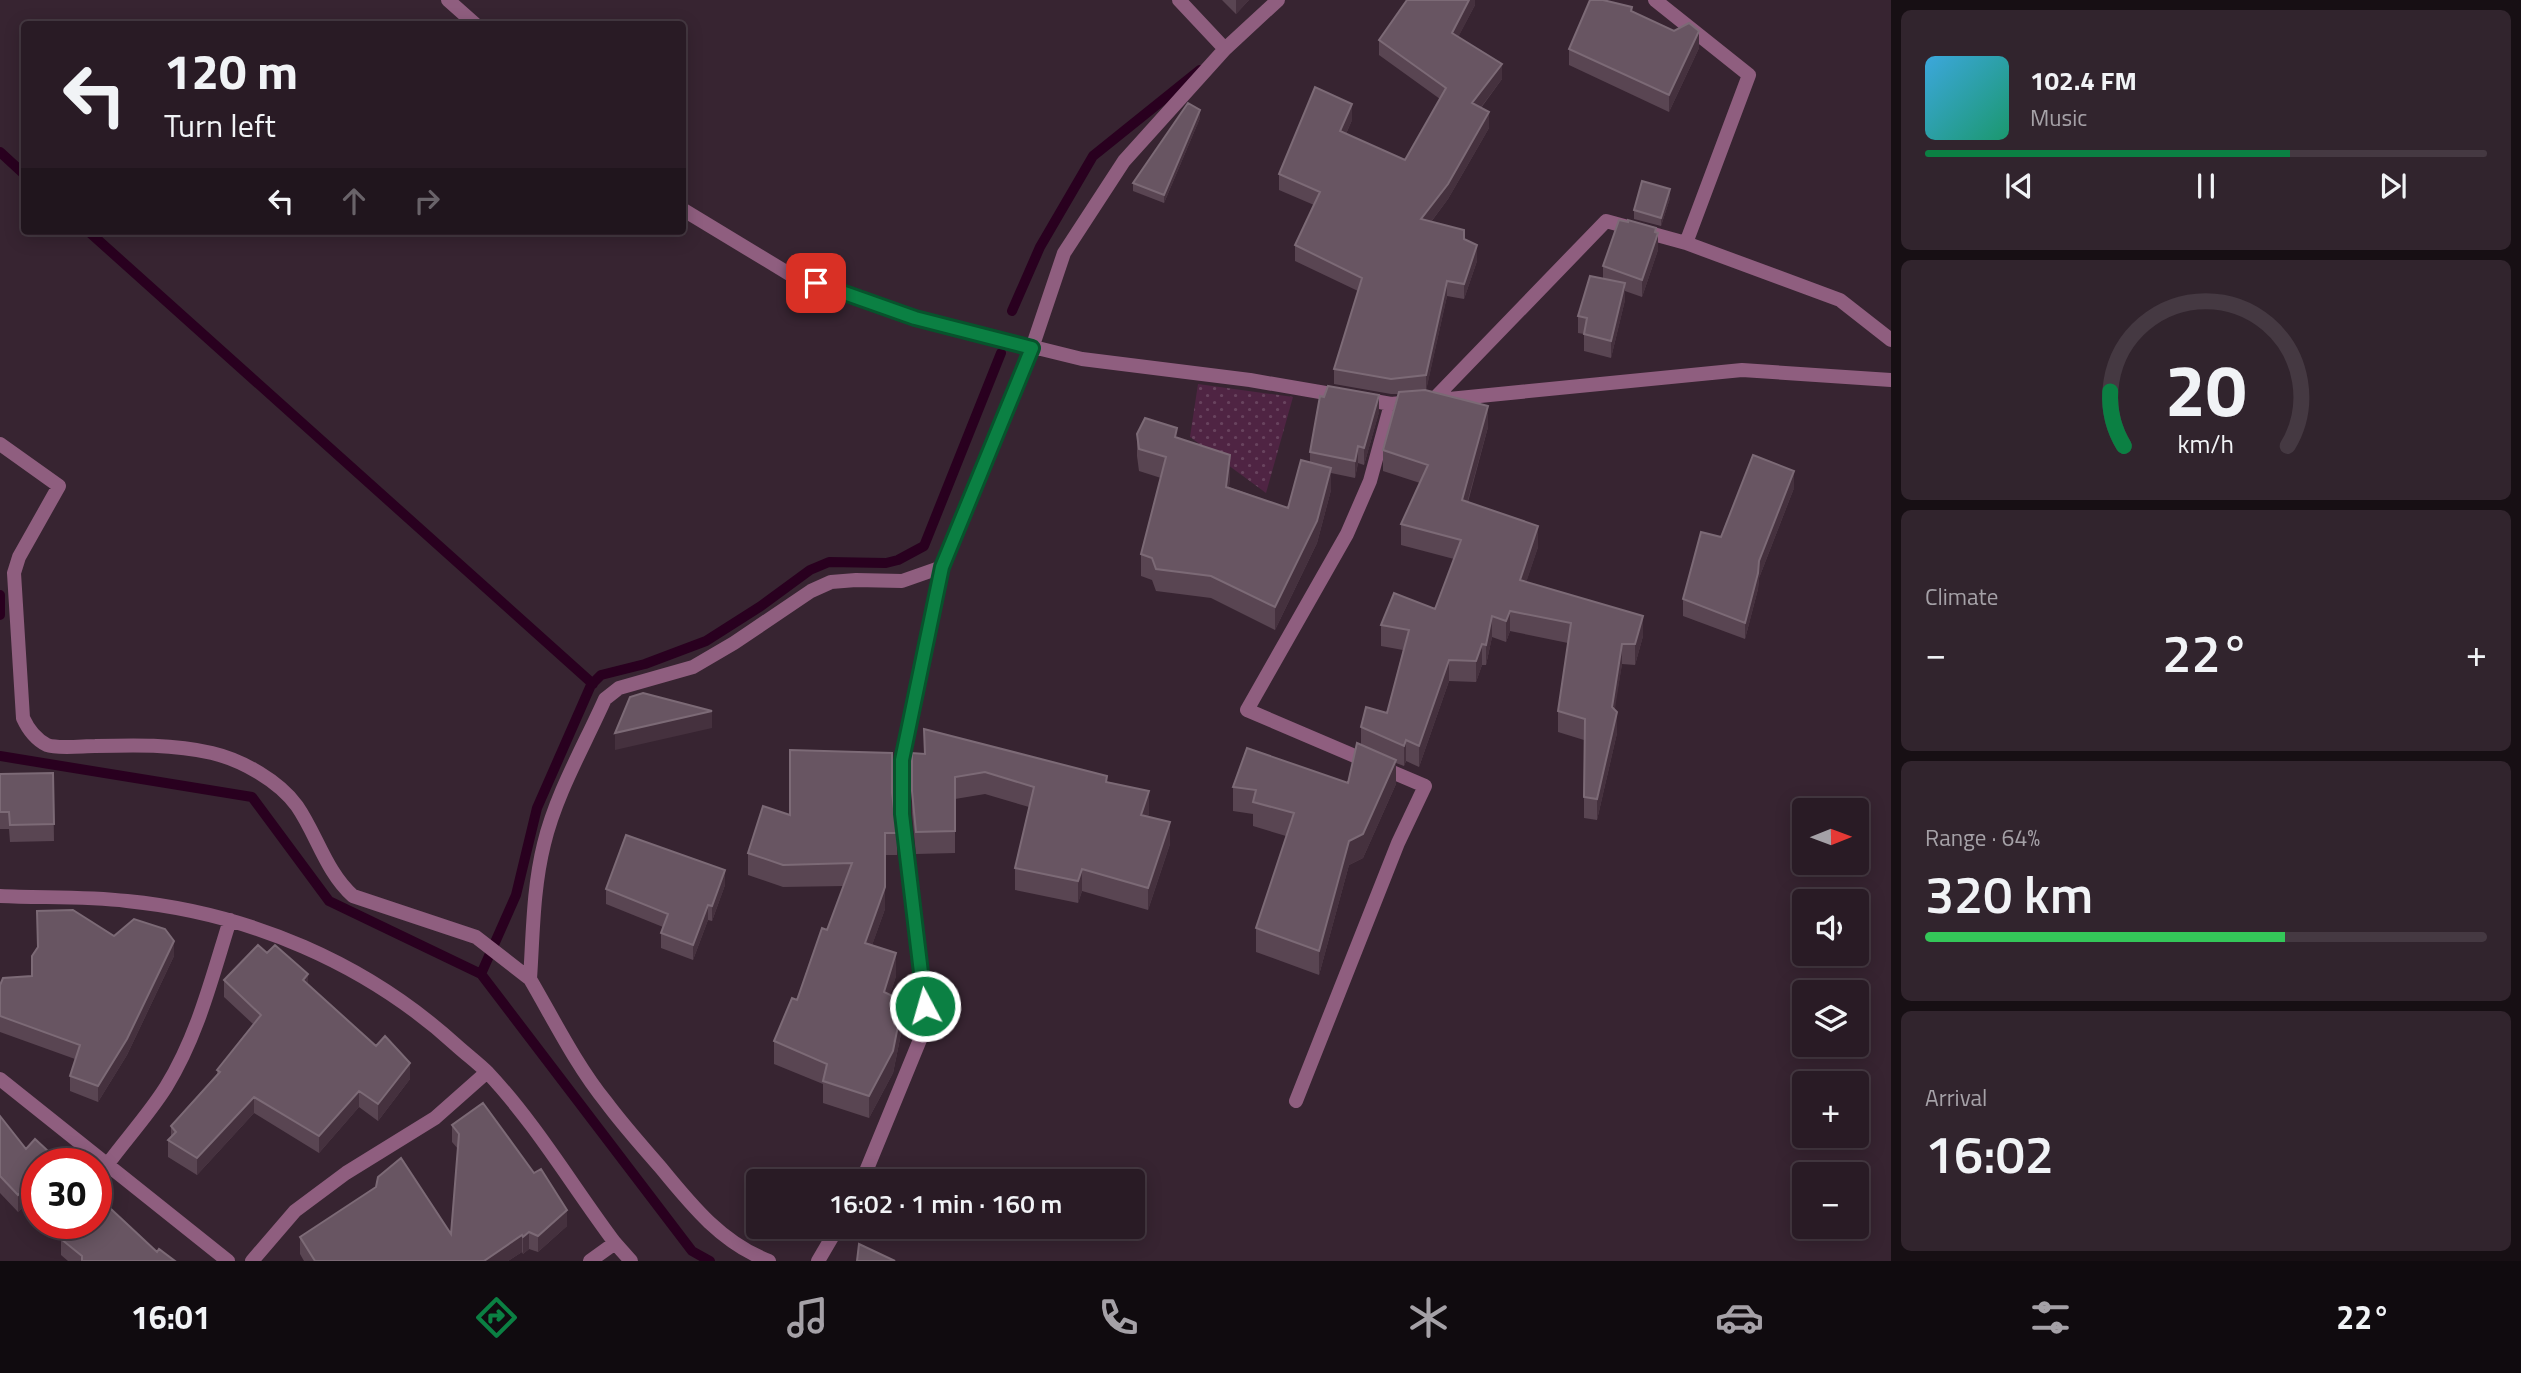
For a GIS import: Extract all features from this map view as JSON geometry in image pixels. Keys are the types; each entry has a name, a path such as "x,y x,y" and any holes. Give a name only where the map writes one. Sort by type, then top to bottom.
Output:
{"street":[{"path":"448,0 472,21"},
{"path":"1179,0 1226,49"},
{"path":"867,1169 926,1025 902,814 902,760 942,567 1032,348 1064,253 1124,161 1226,49 1278,0"},
{"path":"1655,0 1749,75 1686,243"},
{"path":"686,211 791,275 915,318 1082,359 1250,380 1391,404 1742,370 1891,380"},
{"path":"1433,400 1606,220 1686,243 1840,300 1891,340"},
{"path":"1296,1101 1398,843 1425,786 1247,710 1347,534 1370,481 1391,404"},
{"path":"0,444 59,486 19,557 13,573 23,718 29,731 49,746 154,745 215,754 244,765 274,784 296,805 339,883 353,897 476,937 530,979 604,1101 695,1210 721,1233 756,1256 769,1261"},
{"path":"530,979 536,885 544,842 559,800 605,699 619,688 693,667 811,591 831,582 902,581 942,567"},
{"path":"0,897 126,900 230,920 276,935 330,958 396,996 432,1022 487,1072 515,1105 631,1261"},
{"path":"112,1158 165,1089 183,1057 199,1021 230,920"},
{"path":"252,1261 295,1211 346,1173 435,1118 487,1072"},
{"path":"0,1079 86,1148"},
{"path":"112,1169 228,1261"},
{"path":"818,1261 831,1239"},
{"path":"590,1261 615,1243"}],"shaded area":[{"path":"1198,384 1293,397 1266,493 1190,437"}],"building":[{"path":"1407,0 1469,0 1452,33 1502,64 1472,103 1489,112 1448,184 1421,219 1464,230 1464,239 1477,245 1464,284 1447,281 1426,375 1391,379 1334,369 1362,278 1295,245 1320,192 1279,174 1315,87 1352,104 1340,131 1405,160 1446,88 1379,40"},
{"path":"1590,0 1603,0 1632,7 1631,11 1674,31 1689,23 1699,31 1669,95 1569,49"},
{"path":"1188,103 1200,110 1164,195 1133,183"},
{"path":"1642,181 1670,189 1661,218 1634,210"},
{"path":"1619,220 1656,228 1655,232 1658,233 1642,280 1603,266"},
{"path":"1590,276 1625,283 1611,341 1584,334 1587,318 1578,316"},
{"path":"1328,386 1379,395 1364,448 1358,446 1355,461 1310,452 1320,396 1324,397"},
{"path":"1425,390 1488,406 1462,500 1538,526 1520,580 1643,616 1635,644 1622,644 1612,707 1617,712 1597,799 1584,797 1585,719 1558,711 1571,623 1510,611 1506,621 1492,616 1486,645 1482,644 1476,661 1449,660 1419,746 1406,740 1404,746 1361,727 1366,707 1387,713 1409,630 1381,625 1394,593 1435,609 1461,540 1401,524 1428,465 1383,450 1399,392"},
{"path":"1145,418 1177,428 1175,437 1230,455 1226,487 1288,508 1301,460 1331,468 1317,521 1275,607 1211,576 1156,569 1152,558 1141,554 1166,457 1139,449 1137,434"},
{"path":"1753,455 1794,471 1759,561 1745,623 1683,599 1701,532 1721,537"},
{"path":"643,693 712,711 615,733 630,697"},
{"path":"924,729 1107,776 1106,782 1149,791 1141,815 1170,822 1148,888 1082,869 1078,881 1015,868 1034,787 985,772 955,777 955,831 916,832 912,753 925,754"},
{"path":"1357,743 1396,760 1363,834 1349,841 1319,951 1256,928 1294,813 1253,802 1256,790 1233,787 1247,748 1348,783"},
{"path":"790,750 892,753 892,793 897,833 885,833 885,887 865,943 896,953 884,992 903,1001 893,1051 869,1096 823,1081 827,1064 774,1041 792,998 797,1000 822,928 827,930 852,863 783,865 748,853 763,806 790,815"},
{"path":"53,773 54,824 10,825 9,812 0,812 0,774"},
{"path":"626,835 725,870 712,906 708,905 693,945 661,933 668,914 606,889"},
{"path":"73,910 114,936 134,919 165,929 174,941 127,1039 98,1086 70,1076 80,1045 0,1016 0,985 3,978 32,976 32,956 38,947 37,911"},
{"path":"258,945 267,953 275,945 308,974 303,980 376,1046 385,1036 410,1063 378,1104 359,1091 319,1136 254,1097 197,1158 168,1140 176,1132 171,1126 220,1072 217,1070 261,1015 224,980"},
{"path":"483,1103 534,1173 541,1169 567,1210 538,1236 529,1232 523,1237 522,1235 484,1261 315,1261 300,1237 376,1187 378,1177 401,1158 451,1234 459,1134 452,1125"},
{"path":"0,1116 25,1148 21,1148 21,1192 18,1195 0,1176"},
{"path":"35,1139 45,1148 27,1148"},
{"path":"112,1210 157,1252 159,1249 175,1261 82,1261 82,1256 61,1239 112,1239"},
{"path":"859,1244 895,1261 857,1261"}],"waterway":[{"path":"1012,311 1040,247 1093,156 1200,70"},
{"path":"0,152 21,171"},
{"path":"92,235 593,684"},
{"path":"481,974 516,895 537,808 591,685 601,675 645,664 706,641 761,606 810,570 829,562 886,563 898,560 924,546 1001,353"},
{"path":"0,595 0,615"},
{"path":"0,756 252,797 329,901 481,974 692,1251 710,1261"}],"route":[{"path":"816,283 915,318 1032,348 942,567 902,760 902,814 925,1006"}]}
